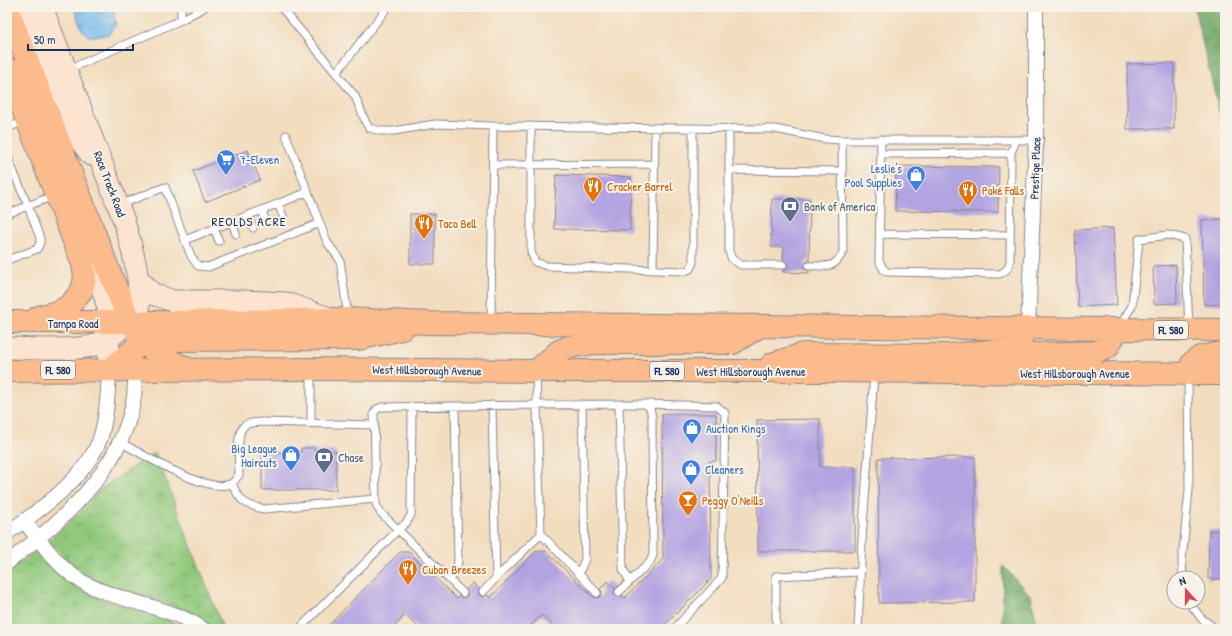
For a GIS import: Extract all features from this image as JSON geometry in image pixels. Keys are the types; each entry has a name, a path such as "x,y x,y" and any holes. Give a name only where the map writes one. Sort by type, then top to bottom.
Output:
{"main road":[{"path":"26,7 73,130 109,180"},
{"name":"Race Track Road","path":"42,7 109,180 132,248 138,279 139,300 129,330 136,369"},
{"path":"7,8 105,262 129,330 158,355 190,369"},
{"name":"Race Track Road","path":"7,38 100,281 108,308 129,330"},
{"path":"7,68 83,264 85,278 82,290 71,304 60,311 14,322"},
{"path":"138,279 153,294 173,301 242,301 286,303 342,320"},
{"name":"FL 580","path":"129,330 342,320 428,324 1225,330"},
{"name":"Tampa Road","path":"14,322 129,330"},
{"path":"7,348 84,347 98,344 129,330 173,340 358,340 428,324"},
{"path":"536,371 559,351 569,348 594,343 733,343 760,326"},
{"path":"749,371 803,354 949,355 989,351 1012,347 1020,340 1028,328"},
{"path":"990,373 1029,354 1096,352 1107,348 1118,329"},
{"path":"109,370 129,330"},
{"path":"1188,374 1192,363 1200,357 1225,352"},
{"name":"West Hillsborough Avenue","path":"109,370 311,369 1225,374"},
{"name":"FL 580","path":"7,371 109,370"}],"street":[{"name":"Prestige Place","path":"1028,328 1036,140 1036,7"},
{"path":"7,563 39,538 75,506 98,480 120,442 133,404 136,369"},
{"path":"8,531 24,521 52,499 72,481 91,458 100,439 105,417 109,370"},
{"path":"24,521 59,563 80,580 102,592 152,606 192,621 203,629"}],"lane":[{"path":"181,7 181,20"},
{"path":"66,70 181,20 205,7"},
{"path":"281,7 356,96 369,128 381,131 394,131 435,124 775,129 825,139 842,140 1036,140"},
{"path":"337,72 388,7"},
{"path":"7,128 27,120"},
{"path":"491,324 493,126"},
{"path":"531,126 531,252 535,262 547,266 685,271 690,269 693,263 693,128"},
{"path":"653,270 655,128"},
{"path":"729,129 729,252 732,259 741,265 783,265"},
{"path":"286,135 327,242 340,260 342,320"},
{"path":"809,266 831,266 838,261 843,252 842,140"},
{"path":"882,140 879,261 884,270 888,272 999,274 1004,272 1009,267 1010,260 1011,153 1016,140"},
{"path":"881,154 1011,153"},
{"path":"7,156 40,238 40,243 37,249 7,260"},
{"path":"492,165 654,164"},
{"path":"729,170 842,171"},
{"path":"118,206 165,186 191,256 198,266 208,267 225,257 242,250 289,232 320,223"},
{"path":"185,240 308,192"},
{"path":"7,214 56,195"},
{"path":"278,203 282,216"},
{"path":"262,210 266,222"},
{"path":"248,215 253,228"},
{"path":"232,222 236,234"},
{"path":"214,228 219,241"},
{"path":"880,234 1010,235"},
{"path":"1118,329 1132,306 1139,239 1168,235 1185,239 1190,330"},
{"path":"311,369 311,423"},
{"path":"536,371 541,534 597,593"},
{"path":"858,629 860,572 874,372"},
{"path":"1182,570 1189,490 1188,374"},
{"path":"462,593 380,512 376,504 374,413 377,409 382,407 537,404 645,404 716,406 725,412 722,578 674,629"},
{"path":"579,573 585,559 582,404"},
{"path":"619,404 623,569 630,582"},
{"path":"619,592 650,562 653,555 652,417 650,408 645,404"},
{"path":"492,405 496,578"},
{"path":"450,580 456,570 458,561 455,406"},
{"path":"301,629 407,522 412,515 412,407"},
{"path":"120,442 184,476 198,481 223,486 232,484 238,475 238,438 243,428 249,423 374,425"},
{"path":"232,484 243,501 250,506 264,509 375,499"},
{"path":"483,592 541,534"},
{"path":"776,629 776,576 860,572"},
{"path":"1195,610 1201,618 1216,629"}],"green space":[{"path":"1194,7 1225,7 1225,136"},
{"path":"155,452 223,629 216,629 194,614 153,598 104,584 83,574 64,557 49,540 80,513 101,489"},
{"path":"38,549 55,569 77,588 101,599 151,614 190,629 7,629 7,573"},
{"path":"1003,566 1031,596 1038,629 1002,629"}],"water":[{"path":"74,7 113,7 116,24 109,34 100,36 88,35 81,28"}],"building":[{"path":"1174,63 1174,129 1127,129 1127,64"},
{"name":"7-Eleven","path":"248,150 260,180 205,202 193,171"},
{"path":"896,166 999,167 998,212 895,211"},
{"name":"Cracker Barrel","path":"556,175 631,177 630,230 554,229"},
{"name":"Bank of America","path":"772,199 810,199 809,261 806,262 804,266 809,273 783,272 788,265 787,262 783,260 784,247 771,247"},
{"path":"410,214 435,214 435,264 410,264"},
{"path":"1225,219 1225,304 1204,305 1202,220"},
{"path":"1113,228 1117,305 1078,307 1075,230"},
{"path":"1176,265 1177,303 1154,304 1153,266"},
{"path":"662,414 716,414 716,461 710,461 711,579 661,629 556,629 542,615 527,629 420,629 405,615 392,629 325,629 400,552 409,552 457,599 459,596 462,598 466,597 468,594 466,589 473,583 479,589 479,595 482,597 487,595 490,598 536,551 546,551 593,597 598,598 601,596 602,592 600,589 608,581 615,589 614,593 616,596 623,596 625,598 663,559"},
{"path":"820,419 820,467 855,467 855,551 758,551 757,420"},
{"path":"301,448 315,448 315,451 336,451 336,490 262,490 262,452 301,452"},
{"path":"975,457 975,602 879,603 878,458"},
{"path":"1209,530 1225,531 1225,579 1208,579"}],"place":[{"name":"7-Eleven","path":"226,176"},
{"name":"Leslie's Pool Supplies","path":"916,192"},
{"name":"Cracker Barrel","path":"593,203"},
{"name":"Poké Falls","path":"968,207"},
{"name":"Bank of America","path":"790,223"},
{"name":"Taco Bell","path":"424,240"},
{"name":"Auction Kings","path":"692,445"},
{"name":"Big League Haircuts","path":"291,472"},
{"name":"Chase","path":"324,474"},
{"name":"Cleaners","path":"691,486"},
{"name":"Peggy O'Neills","path":"688,517"},
{"name":"Cuban Breezes","path":"408,586"}],"district":[{"name":"REOLDS ACRE","path":"249,221"}]}
